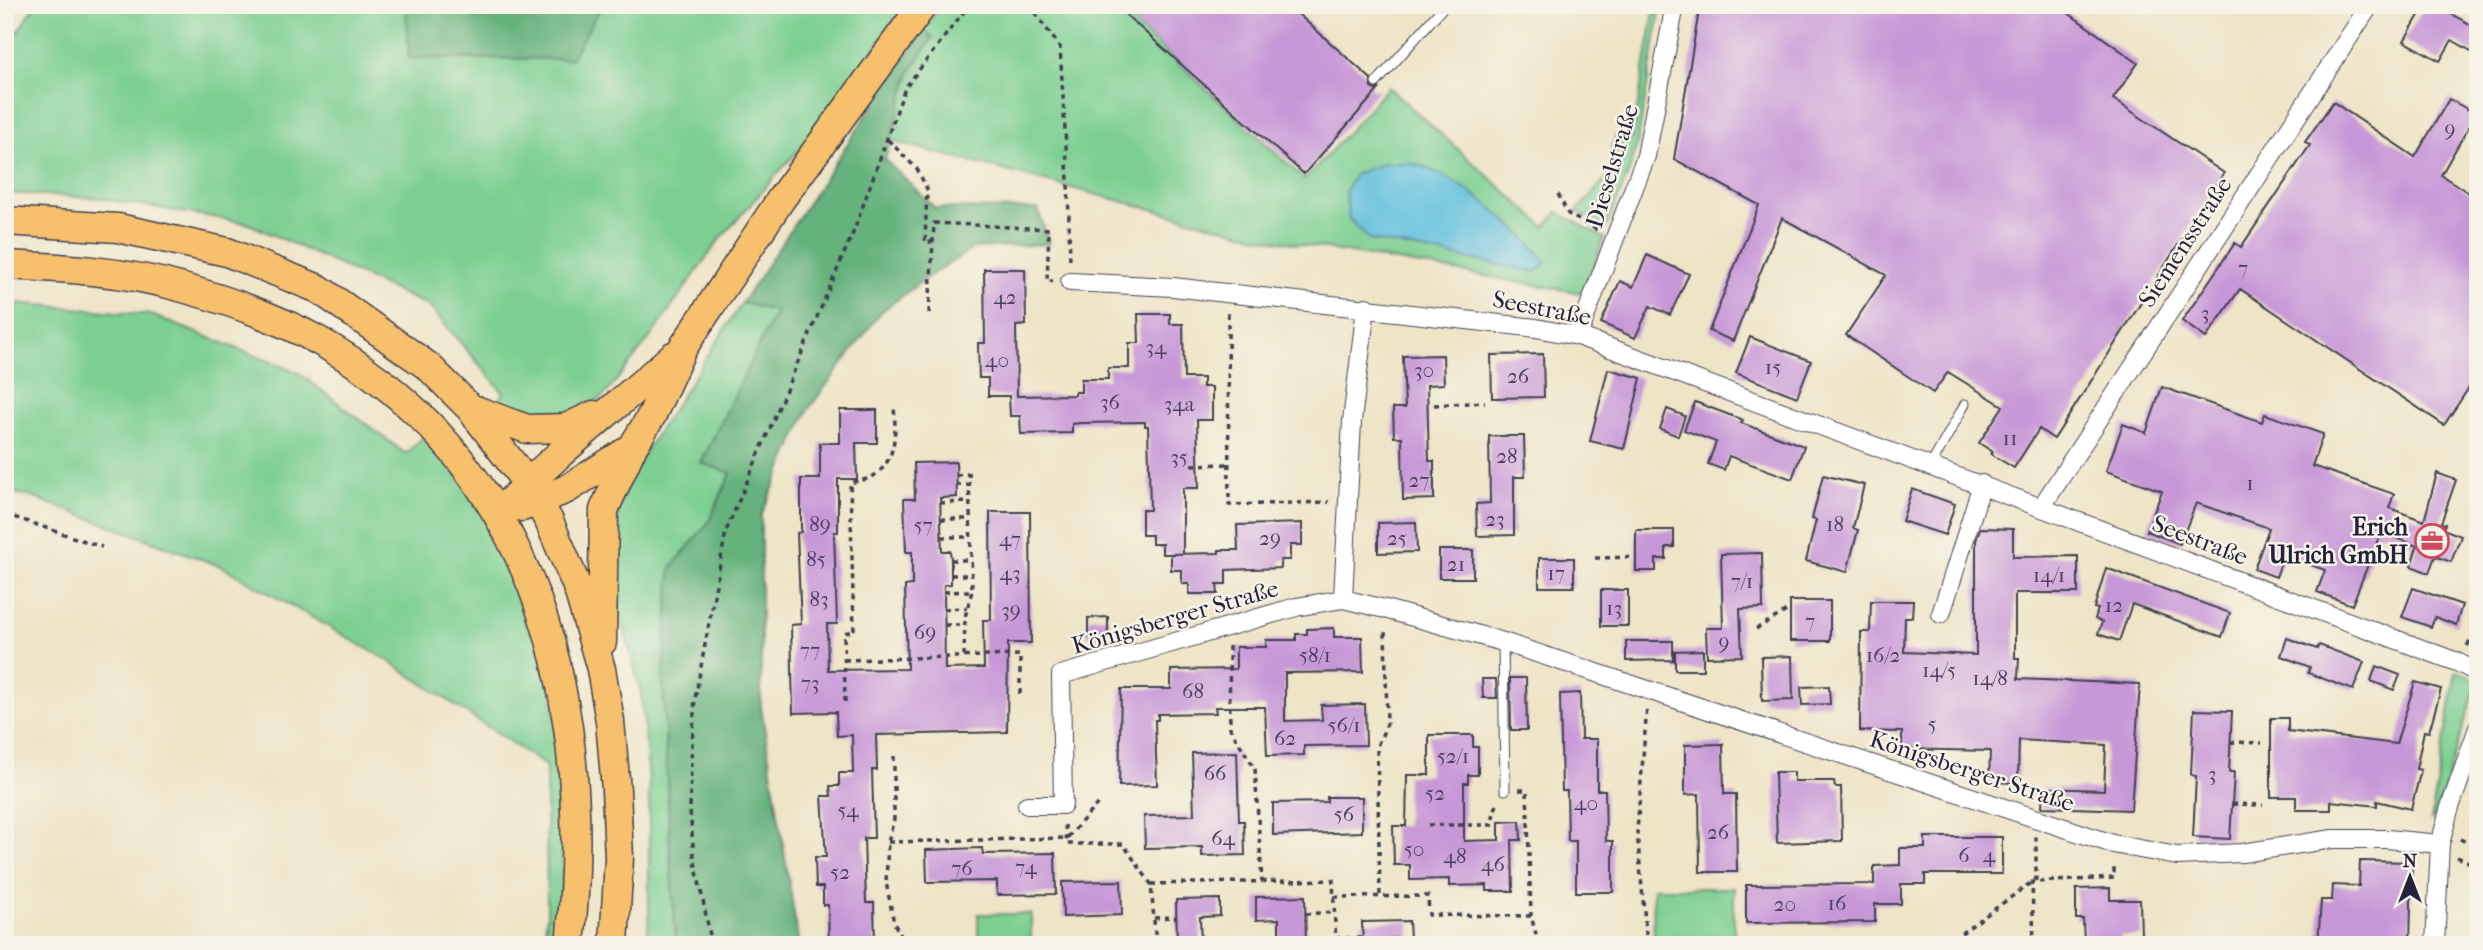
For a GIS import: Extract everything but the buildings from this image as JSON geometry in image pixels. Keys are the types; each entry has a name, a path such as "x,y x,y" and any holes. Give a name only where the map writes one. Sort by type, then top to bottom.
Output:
{"main road":[{"path":"601,669 604,510 632,448 652,415 681,349 781,200 923,5"},
{"path":"5,221 118,228 227,252 319,289 429,367 470,408 533,492 578,589 601,669 610,721 617,790 619,858 614,945"},
{"path":"5,265 88,270 181,287 262,314 321,342 378,380 439,434 499,513 534,589 552,645 567,718 575,812 575,875 570,945"},
{"path":"499,513 533,492 623,401 681,349"},
{"path":"470,408 527,429 566,428 623,401"},
{"path":"533,492 567,489 632,448"}],"street":[{"name":"Dieselstraße","path":"1578,336 1646,156 1675,5"},
{"name":"Siemensstraße","path":"2042,506 2370,5"},
{"name":"Seestraße","path":"1070,282 1173,287 1366,307 1536,328 1578,336 2042,506 2457,662 2478,673"},
{"path":"1343,600 1352,421 1366,307"},
{"path":"1941,614 1982,484"},
{"name":"Königsberger Straße","path":"1063,805 1061,675 1296,607 1343,600 1503,642 2113,844 2176,856 2242,853 2333,839 2387,839 2440,844"},
{"path":"2435,945 2440,844 2478,728"},
{"path":"1027,806 1063,805"}],"lane":[{"path":"1376,83 1445,5"},
{"path":"1931,466 1965,404"},
{"path":"1503,642 1505,790"}],"path":[{"path":"5,19 14,5"},
{"path":"712,945 694,857 690,811 691,760 695,699 726,531 855,228 905,88 969,5"},
{"path":"929,313 934,223 1049,229 1047,281 1070,282 1068,180 1060,47 1029,5"},
{"path":"888,140 917,169 927,189 925,243 933,243"},
{"path":"1558,194 1568,214 1615,239"},
{"path":"1227,293 1229,505 1347,501"},
{"path":"1434,405 1485,402"},
{"path":"845,702 844,633 854,631 850,483 872,477 888,459 896,438 894,407"},
{"path":"1192,465 1229,464"},
{"path":"956,475 969,473 972,591 967,608 964,656"},
{"path":"956,485 969,485"},
{"path":"940,503 970,502"},
{"path":"5,514 102,547"},
{"path":"941,519 970,519"},
{"path":"941,537 970,537"},
{"path":"1595,558 1636,558"},
{"path":"951,560 971,560"},
{"path":"951,575 972,575"},
{"path":"944,592 972,591"},
{"path":"944,609 967,608"},
{"path":"1756,629 1787,610"},
{"path":"1380,895 1377,746 1387,724 1385,619"},
{"path":"945,625 965,625"},
{"path":"1229,627 1230,728 1255,769 1262,882"},
{"path":"2462,654 2477,632"},
{"path":"844,660 1020,655 1020,699"},
{"path":"1647,945 1637,831 1649,692"},
{"path":"2230,742 2262,743"},
{"path":"894,756 894,819 888,842 886,882 894,923 906,945"},
{"path":"1428,825 1492,825 1494,811 1505,790 1527,790 1531,916 1539,945"},
{"path":"888,842 1066,838 1099,802"},
{"path":"2232,804 2263,805"},
{"path":"1063,805 1067,844 1123,844 1150,884 1156,945"},
{"path":"1945,945 2036,879 2035,817"},
{"path":"2464,841 2478,847"},
{"path":"2032,882 2114,878 2113,844"},
{"path":"2456,857 2478,866"},
{"path":"1150,884 1334,880 1336,945"},
{"path":"2032,882 2034,945"},
{"path":"1334,897 1428,896 1429,915 1531,916"},
{"path":"1305,914 1335,912"},
{"path":"1154,918 1177,917"},
{"path":"1336,939 1363,938"}],"green space":[{"path":"35,5 406,5 409,58 570,59 602,5 906,5 810,137 719,240 649,339 605,395 577,413 544,421 515,414 497,402 504,393 429,306 247,223 99,198 5,193 5,52"},
{"path":"406,5 602,5 571,59 409,58"},
{"path":"942,5 1135,5 1127,16 1305,180 1388,87 1545,227 1558,212 1604,238 1583,293 1258,237 888,140 877,130 906,89 910,72 933,37 923,30"},
{"path":"1655,5 1661,5 1638,140 1629,172 1606,228 1577,211 1623,159 1611,148 1616,136 1632,139"},
{"path":"923,30 933,37 910,72 885,160 935,208 1038,209 1049,244 974,248 926,278 881,312 808,410 761,515 761,707 799,945 676,945 663,681 671,568 709,522 731,473 701,463 776,311 742,303"},
{"path":"5,302 151,315 297,372 406,454 426,434 497,529 549,672 563,766 561,945 543,945 547,916 546,766 389,661 223,567 29,496 5,491"},
{"path":"742,303 776,311 701,463 731,473 709,522 671,568 663,681 670,852 677,943 647,945 649,781 641,693 615,594 617,510 634,469"},
{"path":"2456,671 2477,682 2436,816 2431,820"},
{"path":"1653,888 1734,888 1734,945 1654,945"},
{"path":"978,914 1031,914 1031,942 978,942"}],"water":[{"path":"1385,163 1418,165 1454,182 1488,205 1547,262 1537,272 1370,240 1349,219 1345,192 1355,174"}],"place":[{"name":"Erich Ulrich GmbH","path":"2432,541"}]}
